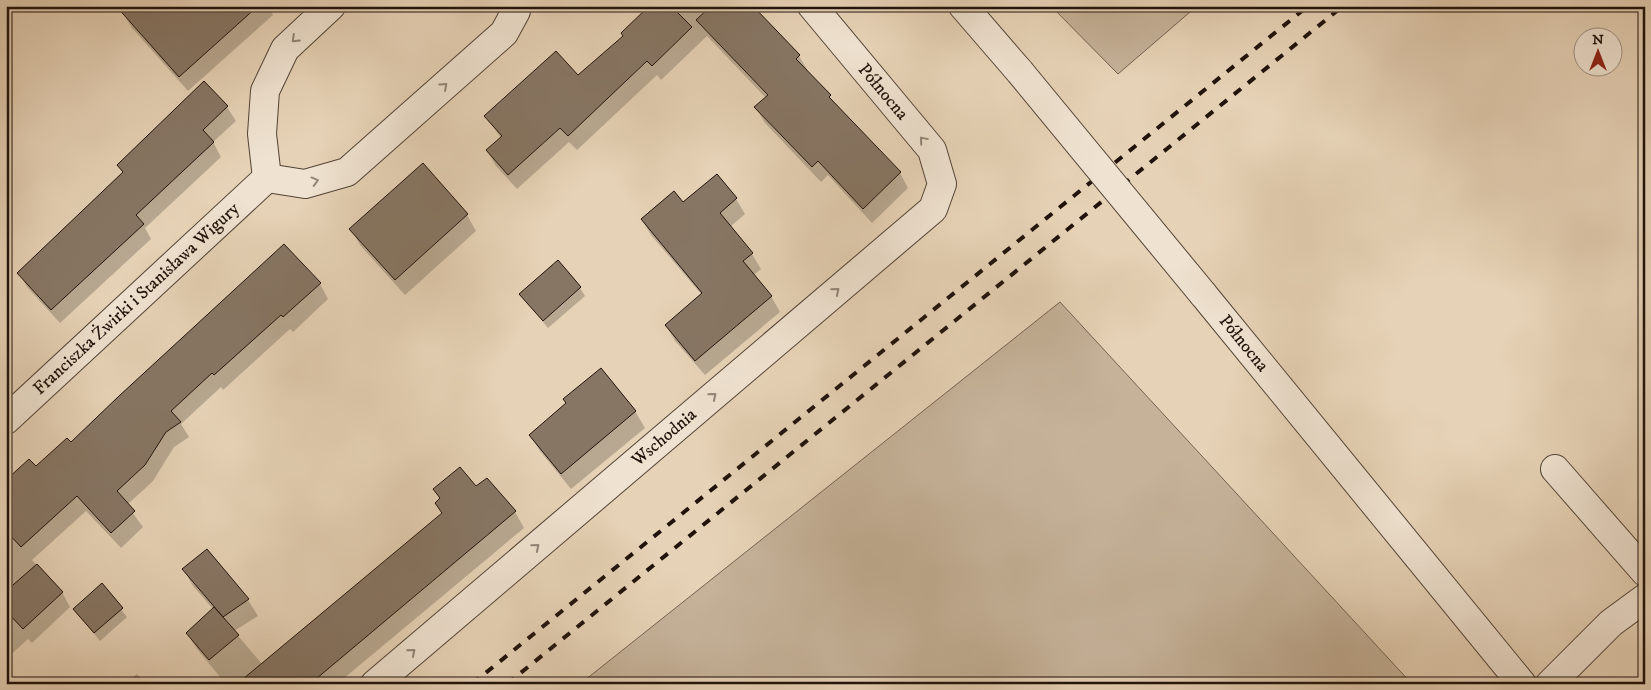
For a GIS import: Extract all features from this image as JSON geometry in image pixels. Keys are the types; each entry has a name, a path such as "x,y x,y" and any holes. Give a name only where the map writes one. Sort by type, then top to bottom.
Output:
{"street":[{"path":"331,6 285,49 266,91 262,134 267,178 305,184 347,172 504,33 516,11 516,6"},
{"name":"Północna","path":"812,6 932,150 942,184"},
{"name":"Północna","path":"963,6 1020,72 1522,684"},
{"name":"Franciszka Żwirki i Stanisława Wigury","path":"6,420 267,178"},
{"name":"Wschodnia","path":"375,684 933,209 942,184"},
{"path":"1555,469 1645,572"},
{"path":"1550,684 1611,623 1645,598"}],"shaded area":[{"path":"1051,6 1197,6 1118,74"},
{"path":"1060,302 1412,684 580,684"}],"building":[{"path":"116,6 258,6 179,77"},
{"path":"649,6 671,6 692,27 652,66 647,61 568,136 560,128 508,175 486,150 502,136 484,116 556,51 578,75 623,36 621,33"},
{"path":"711,6 753,6 800,55 796,59 831,95 829,97 901,172 863,209 818,161 812,167 754,107 768,95 696,20"},
{"path":"204,81 228,106 203,130 214,142 136,215 144,224 51,310 17,273 123,172 117,165"},
{"path":"423,163 468,214 395,280 349,229"},
{"path":"717,174 737,198 720,213 753,253 743,261 772,296 695,361 665,325 702,293 641,219 674,191 683,202"},
{"path":"284,244 321,283 283,317 281,315 214,375 212,373 171,411 181,422 166,432 145,465 117,491 135,511 111,533 77,496 21,547 6,531 6,480 29,459 36,466 67,438 71,442"},
{"path":"558,260 581,287 543,321 519,294"},
{"path":"601,368 636,411 561,474 529,435 566,403 563,399"},
{"path":"460,467 476,486 487,478 516,511 310,684 237,684 442,513 435,503 440,498 433,489"},
{"path":"207,549 249,599 223,617 182,569"},
{"path":"37,564 63,592 23,629 6,611 6,591"},
{"path":"102,583 123,608 94,633 73,609"},
{"path":"214,607 239,635 209,660 186,633"}],"railway":[{"path":"472,684 1308,6"},
{"path":"507,684 1343,6"}]}
